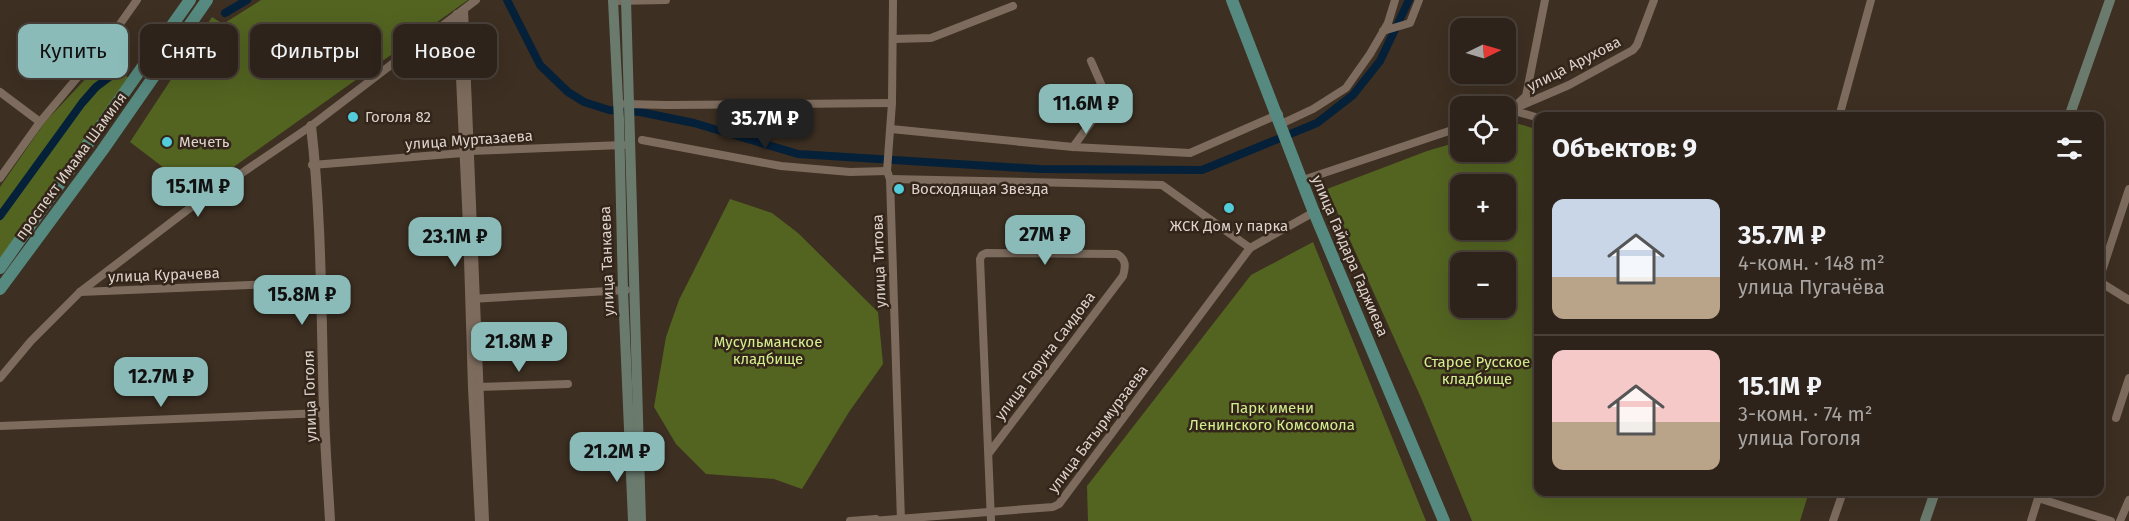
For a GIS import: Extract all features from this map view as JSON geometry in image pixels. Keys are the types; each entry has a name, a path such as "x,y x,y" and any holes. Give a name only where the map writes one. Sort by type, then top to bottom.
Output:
{"main road":[{"name":"проспект Имама Шамиля","path":"0,268 190,0"},
{"name":"проспект Имама Шамиля","path":"0,289 102,151 207,0"},
{"name":"улица Танкаева","path":"626,0 625,119 631,143 628,290 633,521"},
{"name":"улица Гайдара Гаджиева","path":"1234,0 1315,211 1445,521"},
{"path":"2073,112 2111,0"},
{"name":"улица Танкаева","path":"614,1 626,104"},
{"name":"улица Танкаева","path":"628,290 641,521"},
{"path":"1926,521 1935,496"}],"street":[{"path":"0,178 40,122 108,41 137,0"},
{"path":"0,378 31,341 80,292 186,211 308,128 476,0"},
{"path":"614,1 666,0"},
{"name":"улица Титова","path":"893,0 892,103 888,153 901,519"},
{"path":"891,129 1073,147 1190,153 1313,109 1346,88 1383,32 1395,0"},
{"path":"1383,32 1410,23 1419,0"},
{"name":"улица Арухова","path":"1516,105 1526,96 1545,0"},
{"name":"улица Арухова","path":"1516,108 1569,85 1633,50 1654,0"},
{"path":"1840,112 1871,0"},
{"path":"893,39 932,38 1013,6"},
{"path":"460,12 479,521"},
{"path":"1073,147 1106,102 1105,93 1091,61"},
{"path":"0,92 40,122"},
{"path":"626,104 892,103"},
{"path":"1516,113 1534,117"},
{"name":"улица Гоголя","path":"308,128 313,165 318,282 323,521"},
{"path":"1304,180 1450,131"},
{"name":"улица Муртазаева","path":"313,165 466,152 631,143 781,166 850,172 1162,185 1250,248"},
{"path":"2104,266 2120,210 2129,189"},
{"path":"2120,210 2129,214"},
{"name":"улица Батырмурзаева","path":"872,521 1053,507 1059,504 1250,248 1315,211"},
{"name":"улица Гаруна Саидова","path":"989,453 1123,276 1125,262 1122,256 1117,254 982,255 980,260 991,521"},
{"name":"улица Курачева","path":"80,292 318,282"},
{"path":"2104,283 2129,300"},
{"path":"472,299 628,290"},
{"path":"2116,418 2129,378"},
{"path":"475,388 568,384"},
{"path":"475,388 485,521"},
{"path":"0,426 321,413"},
{"name":"улица Гоголя","path":"321,413 330,521"},
{"path":"1833,521 1842,496"},
{"path":"2031,521 2039,496"},
{"path":"2042,496 2111,521"},
{"path":"2120,521 2129,500"},
{"name":"улица Батырмурзаева","path":"850,521 901,519"}],"green space":[{"path":"261,0 468,0 434,24 393,24 393,53 381,62 381,24 250,24 250,78 358,78 197,193 130,142 172,78 238,78 238,24 223,24"},
{"path":"212,17 223,24 207,24"},
{"path":"86,78 129,79 0,262 0,187 45,122"},
{"name":"Старое Русское кладбище","path":"1516,125 1534,128 1534,496 1808,496 1800,521 1472,521 1422,400 1327,189 1450,144 1450,162 1516,162"},
{"name":"Мусульманское кладбище","path":"730,199 772,213 798,233 878,312 883,364 849,412 802,489 774,479 706,474 676,444 654,407 666,337 679,300"},
{"name":"Парк имени Ленинского Комсомола","path":"1313,242 1426,521 1088,521 1087,486 1251,275"}],"waterway":[{"path":"225,13 247,0"},
{"path":"507,0 540,65 568,92 584,102 609,110 640,112 694,123 798,154 1040,169 1202,170 1317,123 1353,95 1380,61 1409,0"},
{"path":"0,216 82,103 96,87 108,78"}],"place":[{"name":"Гоголя 82","path":"353,117"},
{"name":"Мечеть","path":"167,142"},
{"name":"Восходящая Звезда","path":"899,189"},
{"name":"ЖСК Дом у парка","path":"1229,208"}]}
